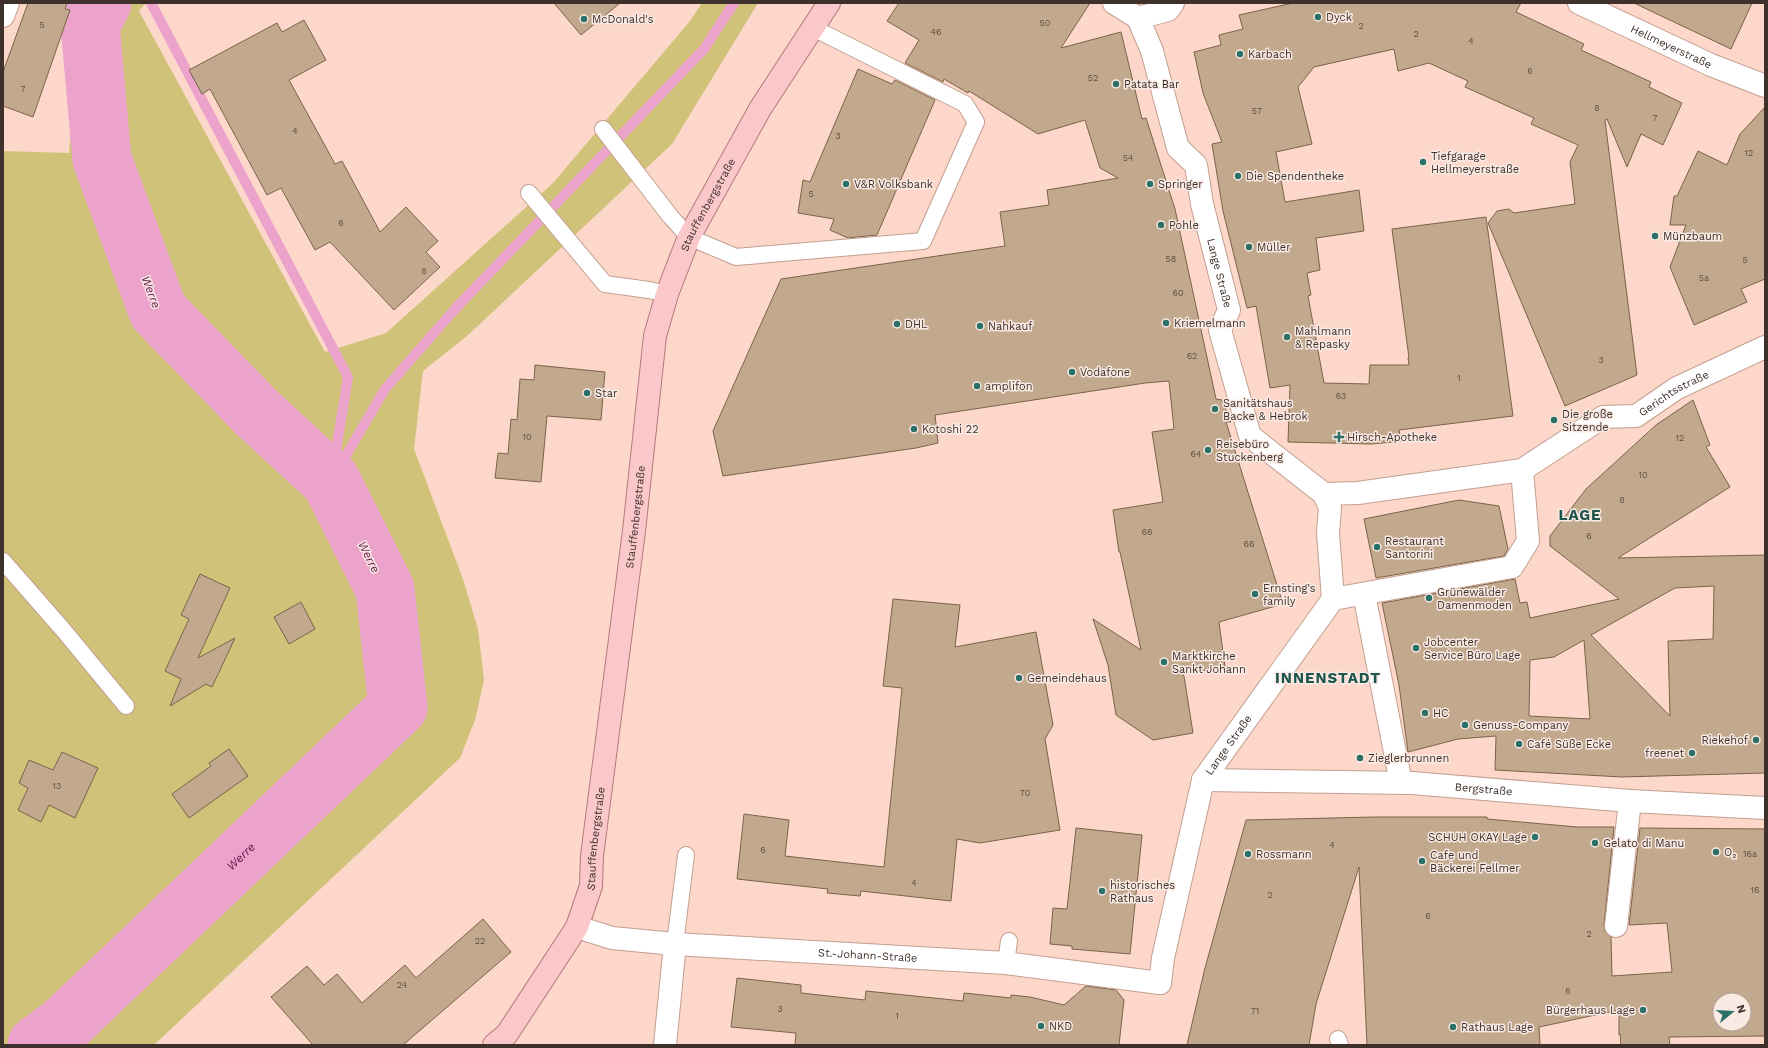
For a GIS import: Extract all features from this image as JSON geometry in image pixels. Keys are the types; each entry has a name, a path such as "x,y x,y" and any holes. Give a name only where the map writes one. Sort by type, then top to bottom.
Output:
{"main road":[{"name":"Stauffenbergstraße","path":"494,1045 507,1034 577,927 590,886 592,856 633,539 655,336 667,294 689,237 760,109 829,3"}],"street":[{"path":"3,16 8,3"},
{"path":"1114,3 1138,18 1168,10 1173,3"},
{"name":"Hellmeyerstraße","path":"1579,3 1711,65 1765,86"},
{"name":"Lange Straße","path":"1138,18 1167,88 1178,148 1196,166 1208,243 1229,310 1220,330 1236,374 1250,436 1282,468 1324,494"},
{"name":"Gerichtsstraße","path":"1324,494 1358,493 1522,470 1602,417 1636,416 1677,388 1765,347"},
{"path":"1324,494 1330,508 1328,533 1333,599 1512,567 1528,541 1522,470"},
{"path":"1371,592 1401,783"},
{"name":"Lange Straße","path":"1160,984 1163,958 1203,780 1333,599"},
{"name":"Bergstraße","path":"1203,780 1401,783 1630,801 1765,808"},
{"path":"1616,926 1630,801"},
{"name":"St.-Johann-Straße","path":"577,927 612,938 675,944 1006,963 1054,968 1160,984"},
{"path":"665,1045 675,944"}],"lane":[{"path":"603,129 670,216 689,237 736,257 923,241 976,122 965,104 813,28"},
{"path":"528,193 605,284 667,294"},
{"path":"3,561 65,632 126,706"},
{"path":"675,944 686,855"},
{"path":"1006,963 1009,941"}],"shaded area":[{"path":"82,3 146,3 139,11 325,352 386,333 553,183 690,21 702,3 758,3 672,144 467,336 423,371 414,449 463,579 478,629 484,680 475,720 460,758 154,1045 3,1045 3,151 69,153"}],"building":[{"path":"28,3 67,3 65,9 70,10 33,117 3,106 3,72"},
{"name":"McDonald's","path":"554,3 620,3 581,35"},
{"path":"899,3 1090,3 1061,48 1121,32 1142,119 1146,118 1175,209 1216,399 1222,400 1231,422 1226,422 1283,604 1219,622 1225,667 1182,674 1184,676 1193,733 1153,740 1116,715 1108,665 1093,619 1141,650 1119,552 1113,510 1163,502 1152,432 1174,429 1169,381 1145,383 935,415 938,443 916,448 723,476 713,431 781,279 1005,246 1000,212 1049,205 1047,190 1118,178 1100,168 1085,120 1038,134 969,91 968,93 944,79 943,82 905,63 919,40 887,21"},
{"path":"1293,3 1521,3 1516,12 1584,44 1581,50 1651,82 1649,87 1682,103 1663,145 1641,134 1627,167 1607,119 1605,120 1637,375 1565,406 1488,223 1497,211 1509,209 1514,213 1575,204 1570,162 1578,145 1531,124 1534,118 1465,87 1468,81 1429,63 1398,71 1394,49 1314,67 1298,87 1312,144 1276,152 1285,202 1359,190 1364,231 1316,238 1320,270 1307,273 1311,295 1308,296 1324,383 1369,384 1370,365 1409,365 1392,229 1486,217 1513,416 1399,430 1401,441 1372,444 1288,442 1290,385 1270,388 1256,306 1247,308 1223,211 1212,144 1222,142 1203,93 1194,52 1221,45 1219,35 1243,29 1239,15"},
{"path":"1634,3 1752,3 1731,49"},
{"path":"304,20 326,60 289,80 335,164 342,161 380,232 406,207 438,241 426,252 440,267 394,310 330,242 315,250 281,188 267,195 210,89 202,94 189,70 277,23 282,32"},
{"path":"858,69 892,84 895,80 935,100 877,235 848,238 830,230 834,219 798,213 803,180 810,182"},
{"path":"1765,107 1765,279 1741,289 1747,302 1694,325 1670,267 1686,225 1670,225 1674,196 1677,196 1698,151 1727,165 1740,134"},
{"path":"535,365 605,372 601,420 547,416 541,482 495,478 498,453 508,454 511,419 517,420 520,379 534,380"},
{"path":"1693,400 1710,445 1706,447 1730,487 1618,558 1765,555 1765,773 1622,777 1495,770 1496,736 1458,739 1408,752 1399,685 1382,603 1515,579 1520,603 1527,602 1530,618 1619,599 1550,546 1550,536 1586,489 1656,425","holes":["1714,586 1713,639 1668,641 1670,716 1591,635 1675,588","1584,640 1590,719 1529,716 1530,660 1554,657"]},
{"path":"1459,500 1499,506 1508,549 1504,556 1376,578 1364,519"},
{"path":"200,574 230,588 198,658 235,638 212,687 206,684 170,706 181,679 165,671 189,619 181,615"},
{"path":"893,599 960,605 955,647 1036,632 1053,725 1045,739 1060,830 980,843 957,839 951,901 861,891 860,896 827,893 828,889 737,879 744,814 789,820 785,856 884,867 902,688 883,686"},
{"path":"301,602 315,629 289,644 274,617"},
{"path":"229,749 248,776 189,818 172,794 211,766 209,763"},
{"path":"62,752 98,768 75,818 49,805 41,822 18,810 28,788 19,783 29,760 53,770"},
{"path":"1374,817 1487,817 1487,819 1577,827 1614,827 1604,925 1605,931 1611,937 1612,976 1672,972 1667,923 1629,925 1640,828 1765,829 1765,1036 1669,1037 1670,1045 1621,1045 1620,1034 1619,1035 1619,1010 1539,1027 1540,1045 1367,1045 1359,867 1316,1004 1309,1045 1187,1045 1205,968 1246,820"},
{"name":"historisches Rathaus","path":"1076,828 1142,835 1130,954 1072,949 1072,946 1050,944 1053,908 1067,909"},
{"path":"483,919 511,952 403,1045 313,1045 271,997 307,966 324,985 337,974 362,1003 405,965 416,978"},
{"path":"737,978 801,985 801,993 865,1000 866,991 963,1001 964,993 1011,998 1011,995 1030,997 1064,1005 1086,986 1116,990 1124,1000 1119,1045 795,1045 796,1033 731,1027"}],"waterway":[{"name":"Werre","path":"37,1045 64,1025 398,707 385,589 331,481 256,412 158,311 102,159 90,25 102,3"},
{"path":"151,3 348,377 332,475"},
{"path":"331,481 385,389 455,309 704,49 734,3"}],"place":[{"name":"Dyck","path":"1318,17"},
{"name":"McDonald's","path":"584,19"},
{"name":"Karbach","path":"1240,54"},
{"name":"Patata Bar","path":"1116,84"},
{"name":"Tiefgarage Hellmeyerstraße","path":"1423,162"},
{"name":"Die Spendentheke","path":"1238,176"},
{"name":"V&R Volksbank","path":"846,184"},
{"name":"Springer","path":"1150,184"},
{"name":"Pohle","path":"1161,225"},
{"name":"Münzbaum","path":"1655,236"},
{"name":"Müller","path":"1249,247"},
{"name":"Kriemelmann","path":"1166,323"},
{"name":"DHL","path":"897,324"},
{"name":"Nahkauf","path":"980,326"},
{"name":"Mahlmann & Repasky","path":"1287,337"},
{"name":"Vodafone","path":"1072,372"},
{"name":"amplifon","path":"977,386"},
{"name":"Star","path":"587,393"},
{"name":"Sanitätshaus Backe & Hebrok","path":"1215,409"},
{"name":"Die große Sitzende","path":"1554,420"},
{"name":"Kotoshi 22","path":"914,429"},
{"name":"Hirsch-Apotheke","path":"1339,437"},
{"name":"Reisebüro Stuckenberg","path":"1208,450"},
{"name":"Restaurant Santorini","path":"1377,547"},
{"name":"Ernsting's family","path":"1255,594"},
{"name":"Grünewälder Damenmoden","path":"1429,598"},
{"name":"Jobcenter Service Büro Lage","path":"1416,648"},
{"name":"Marktkirche Sankt Johann","path":"1164,662"},
{"name":"Gemeindehaus","path":"1019,678"},
{"name":"HC","path":"1425,713"},
{"name":"Genuss-Company","path":"1465,725"},
{"name":"Riekehof","path":"1756,740"},
{"name":"Café Süße Ecke","path":"1519,744"},
{"name":"freenet","path":"1692,753"},
{"name":"Zieglerbrunnen","path":"1360,758"},
{"name":"SCHUH OKAY Lage","path":"1535,837"},
{"name":"Gelato di Manu","path":"1595,843"},
{"name":"O₂","path":"1716,852"},
{"name":"Rossmann","path":"1248,854"},
{"name":"Cafe und Bäckerei Fellmer","path":"1422,861"},
{"name":"historisches Rathaus","path":"1102,891"},
{"name":"Bürgerhaus Lage","path":"1643,1010"},
{"name":"NKD","path":"1041,1026"},
{"name":"Rathaus Lage","path":"1453,1027"}],"district":[{"name":"LAGE","path":"1580,515"},
{"name":"INNENSTADT","path":"1328,678"}]}
